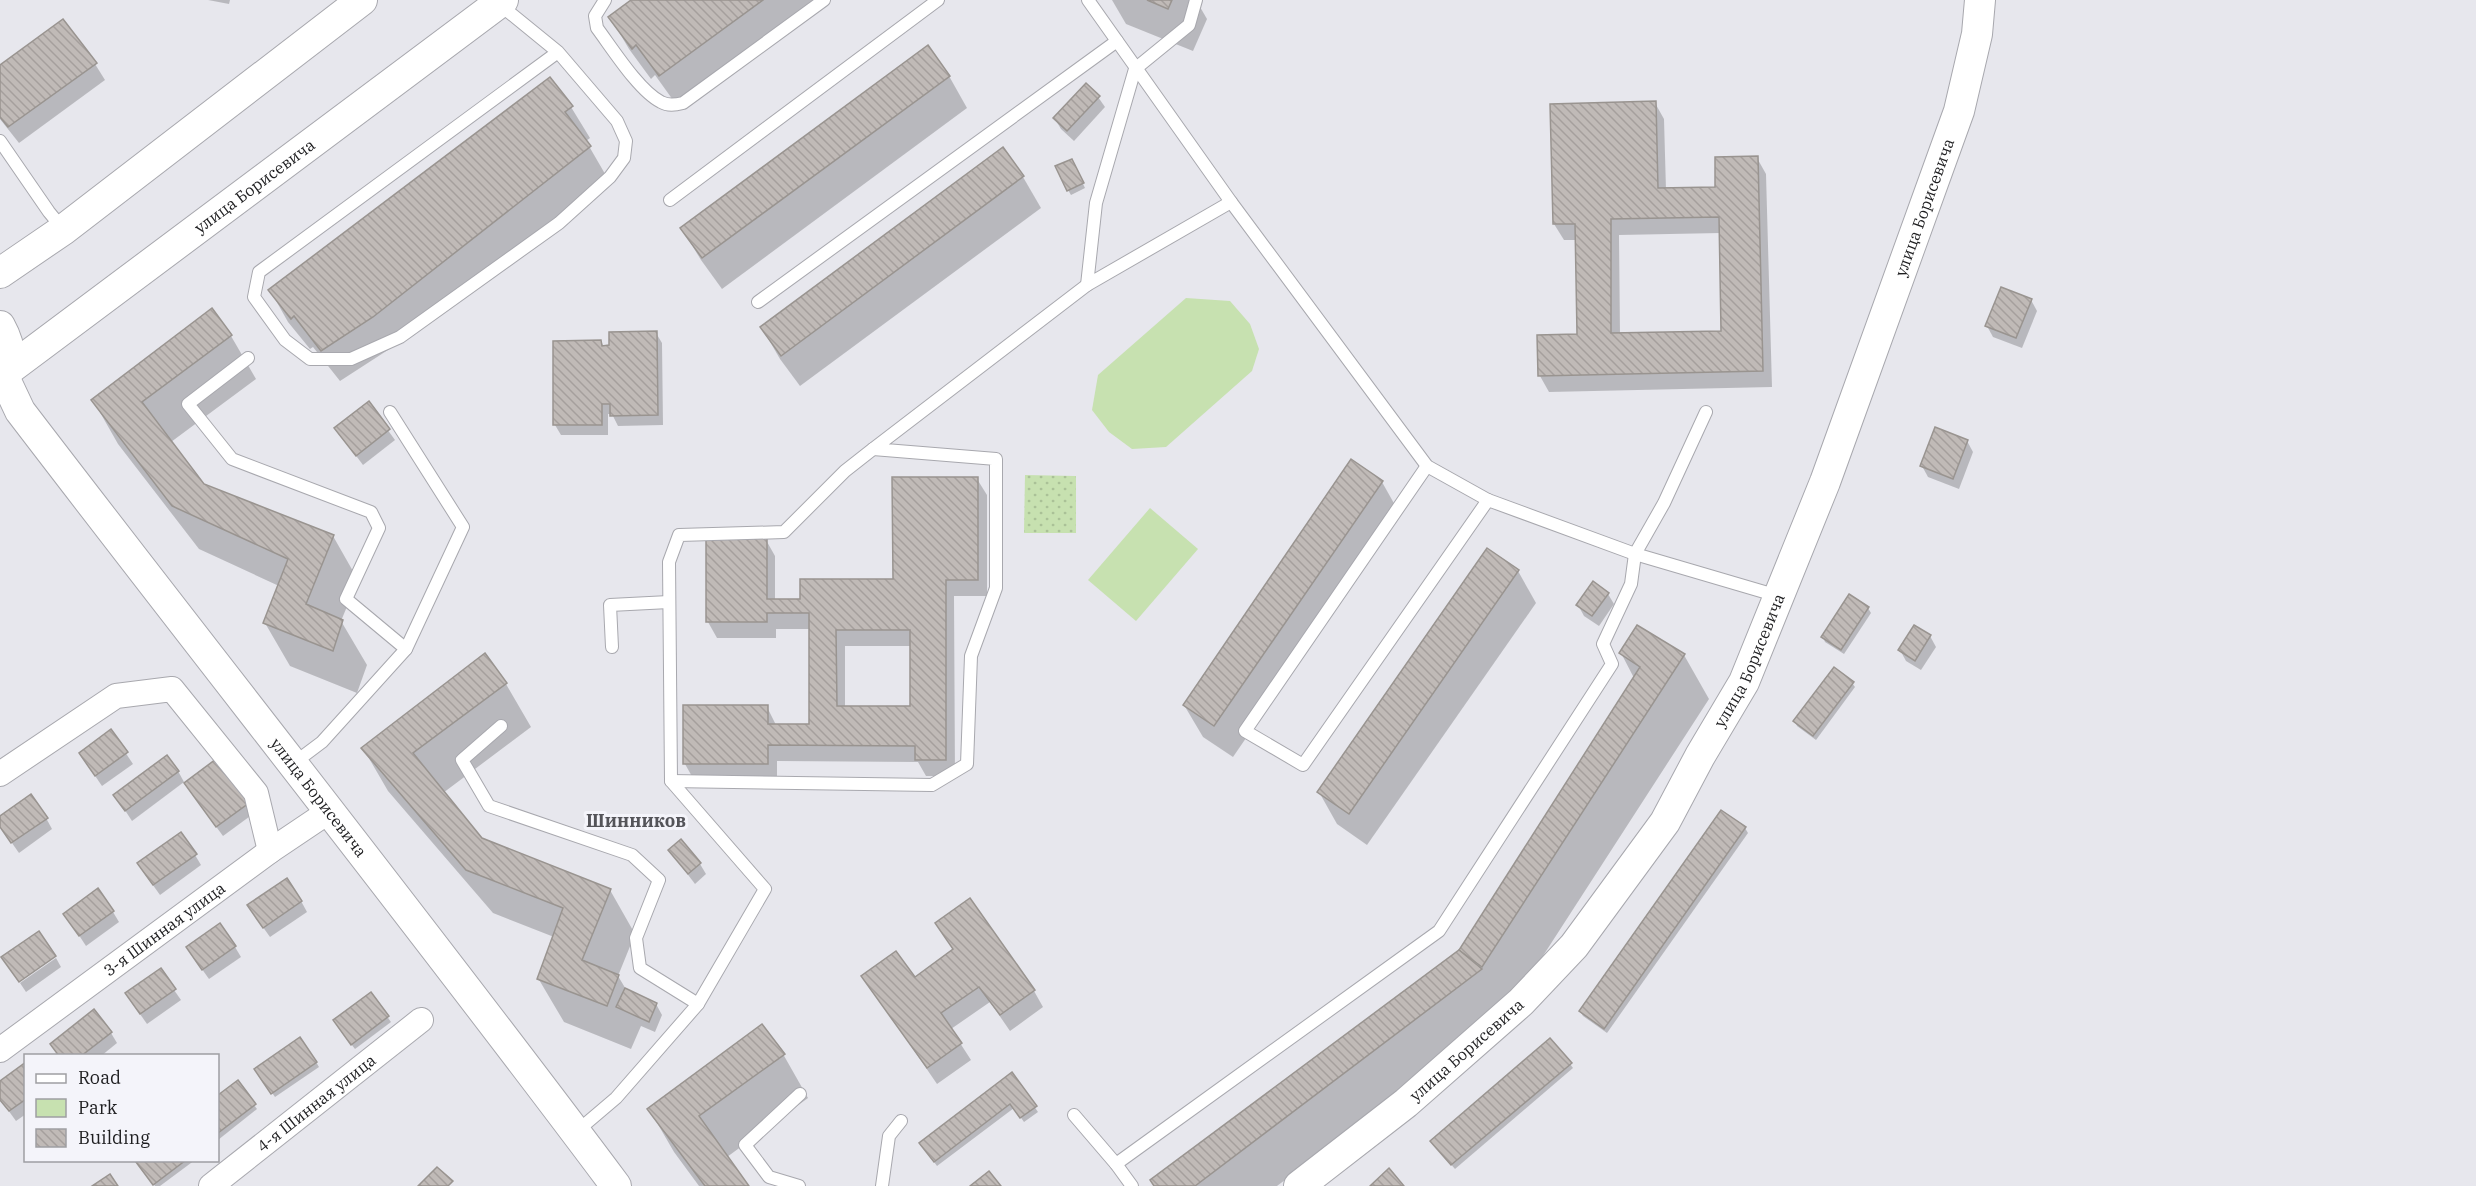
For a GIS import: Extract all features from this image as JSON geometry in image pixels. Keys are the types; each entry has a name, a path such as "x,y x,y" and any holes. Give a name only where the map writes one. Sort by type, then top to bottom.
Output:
{"street":[{"path":"0,273 63,230 362,0"},
{"name":"улица Борисевича","path":"1299,1186 1406,1103 1521,1002 1574,946 1665,822 1700,756 1744,682 1825,482 1959,111 1977,34 1980,0"},
{"name":"улица Борисевича","path":"499,1 4,377 10,409 331,810 616,1186"},
{"path":"0,326 7,339 10,355 4,377"},
{"path":"0,774 116,696 172,688 256,794 270,851"},
{"name":"3-я Шинная улица","path":"0,1050 270,851 331,810"},
{"name":"4-я Шинная улица","path":"211,1186 421,1020"}],"lane":[{"path":"605,0 595,16 597,28 648,94 662,103 672,105 683,103 824,0"},
{"path":"670,200 938,0"},
{"path":"1088,0 1231,202 1427,466 1488,500 1635,554 1779,596"},
{"path":"1087,285 1096,203 1135,69 1189,25 1196,0"},
{"path":"499,1 558,52 617,121 626,141 624,158 610,177 559,223 400,337 351,359 310,359 285,340 254,297 259,272 558,52"},
{"path":"758,302 1117,41"},
{"path":"0,141 63,230"},
{"path":"576,1131 615,1098 698,1004 765,889 671,781 669,562 679,535 784,532 845,471 1087,285 1231,202"},
{"path":"248,358 188,404 232,459 371,512 379,528 346,599 406,649"},
{"path":"294,763 322,742 406,649 463,527 390,412"},
{"path":"1116,1164 1439,931 1611,664 1603,644 1631,584 1635,554 1664,503 1706,412"},
{"path":"671,781 932,785 967,764 971,656 996,588 996,459 873,449"},
{"path":"1427,466 1245,731 1302,765 1488,500"},
{"path":"612,647 610,605 669,602"},
{"path":"501,726 462,760 489,806 632,855 659,880 636,938 640,968 698,1004"},
{"path":"799,1186 769,1177 745,1145 800,1094"},
{"path":"1074,1115 1132,1186"},
{"path":"882,1186 889,1136 902,1121"}],"green space":[{"path":"1186,298 1230,301 1250,324 1259,349 1252,371 1166,447 1132,449 1109,432 1092,410 1098,375"},
{"path":"1025,475 1076,476 1076,533 1024,533"},
{"path":"1150,508 1198,549 1136,621 1088,580"}],"building":[{"path":"631,0 763,0 659,76 636,45 632,49 608,17"},
{"path":"1147,0 1172,0 1168,9"},
{"path":"63,19 97,63 8,127 0,117 0,65"},
{"path":"928,45 950,76 702,258 680,228"},
{"path":"550,77 573,106 565,112 591,146 373,317 321,351 294,316 291,319 268,290"},
{"path":"1086,83 1100,96 1067,131 1053,118"},
{"path":"1656,101 1658,188 1715,187 1715,157 1758,156 1763,371 1538,376 1537,335 1577,334 1575,224 1553,224 1550,104","holes":["1719,217 1721,331 1611,333 1611,219"]},
{"path":"1003,147 1024,176 781,356 760,327"},
{"path":"1072,159 1084,183 1067,191 1055,166"},
{"path":"2001,287 2032,299 2016,338 1985,326"},
{"path":"212,308 232,335 142,402 204,484 334,535 306,604 343,620 333,651 263,623 288,559 172,506 91,400"},
{"path":"657,331 658,415 610,416 610,404 602,404 602,425 553,425 553,341 601,340 602,346 609,345 609,332"},
{"path":"369,401 390,429 356,456 334,428"},
{"path":"1935,427 1968,440 1953,479 1920,466"},
{"path":"1351,459 1383,481 1214,726 1183,705"},
{"path":"892,477 978,477 978,580 946,580 946,760 915,760 915,746 768,745 768,764 683,764 683,705 768,705 768,724 809,724 809,613 767,613 767,622 706,622 706,538 767,538 767,599 800,599 800,579 893,579","holes":["836,630 910,630 910,706 837,706"]},
{"path":"1487,548 1519,570 1349,814 1317,792"},
{"path":"1593,581 1609,593 1592,616 1576,605"},
{"path":"1849,594 1869,607 1841,650 1821,637"},
{"path":"1637,625 1685,654 1482,967 1459,950 1640,667 1619,653"},
{"path":"1914,625 1931,635 1915,661 1898,650"},
{"path":"485,653 507,683 413,753 482,838 611,889 582,960 619,975 607,1006 537,979 563,908 466,870 361,748"},
{"path":"1834,667 1854,682 1813,736 1793,721"},
{"path":"111,729 128,752 95,776 79,753"},
{"path":"167,755 179,771 125,811 113,795"},
{"path":"216,759 249,803 216,827 184,783"},
{"path":"31,794 48,818 11,843 0,827 0,816"},
{"path":"1721,810 1746,827 1604,1029 1579,1011"},
{"path":"181,832 197,854 153,885 137,863"},
{"path":"681,839 701,863 688,874 668,850"},
{"path":"287,878 302,901 263,928 247,905"},
{"path":"98,888 114,911 79,936 63,914"},
{"path":"970,898 1035,990 1000,1015 979,987 941,1013 962,1043 927,1068 861,976 896,951 915,977 953,949 935,923"},
{"path":"220,923 236,946 202,970 186,947"},
{"path":"39,931 56,956 19,982 1,957"},
{"path":"1459,950 1482,969 1195,1186 1154,1186 1150,1180"},
{"path":"161,968 176,989 140,1014 125,993"},
{"path":"625,988 657,1003 649,1022 616,1007"},
{"path":"371,992 389,1016 351,1045 333,1020"},
{"path":"94,1009 112,1032 84,1054 58,1054 50,1044"},
{"path":"762,1024 785,1054 699,1116 749,1186 705,1186 647,1109"},
{"path":"300,1037 317,1062 271,1094 254,1069"},
{"path":"1550,1038 1572,1063 1451,1165 1430,1141"},
{"path":"24,1063 24,1100 9,1111 0,1100 0,1081"},
{"path":"1012,1072 1037,1106 1020,1118 1010,1104 934,1162 919,1143"},
{"path":"238,1080 256,1104 219,1132 219,1094"},
{"path":"136,1162 183,1162 153,1185"},
{"path":"437,1167 453,1181 448,1186 418,1186"},
{"path":"1389,1168 1404,1186 1370,1186"},
{"path":"989,1171 1001,1186 970,1186"},
{"path":"110,1174 118,1186 92,1186"}],"district":[{"name":"Шинников","path":"636,820"}]}
